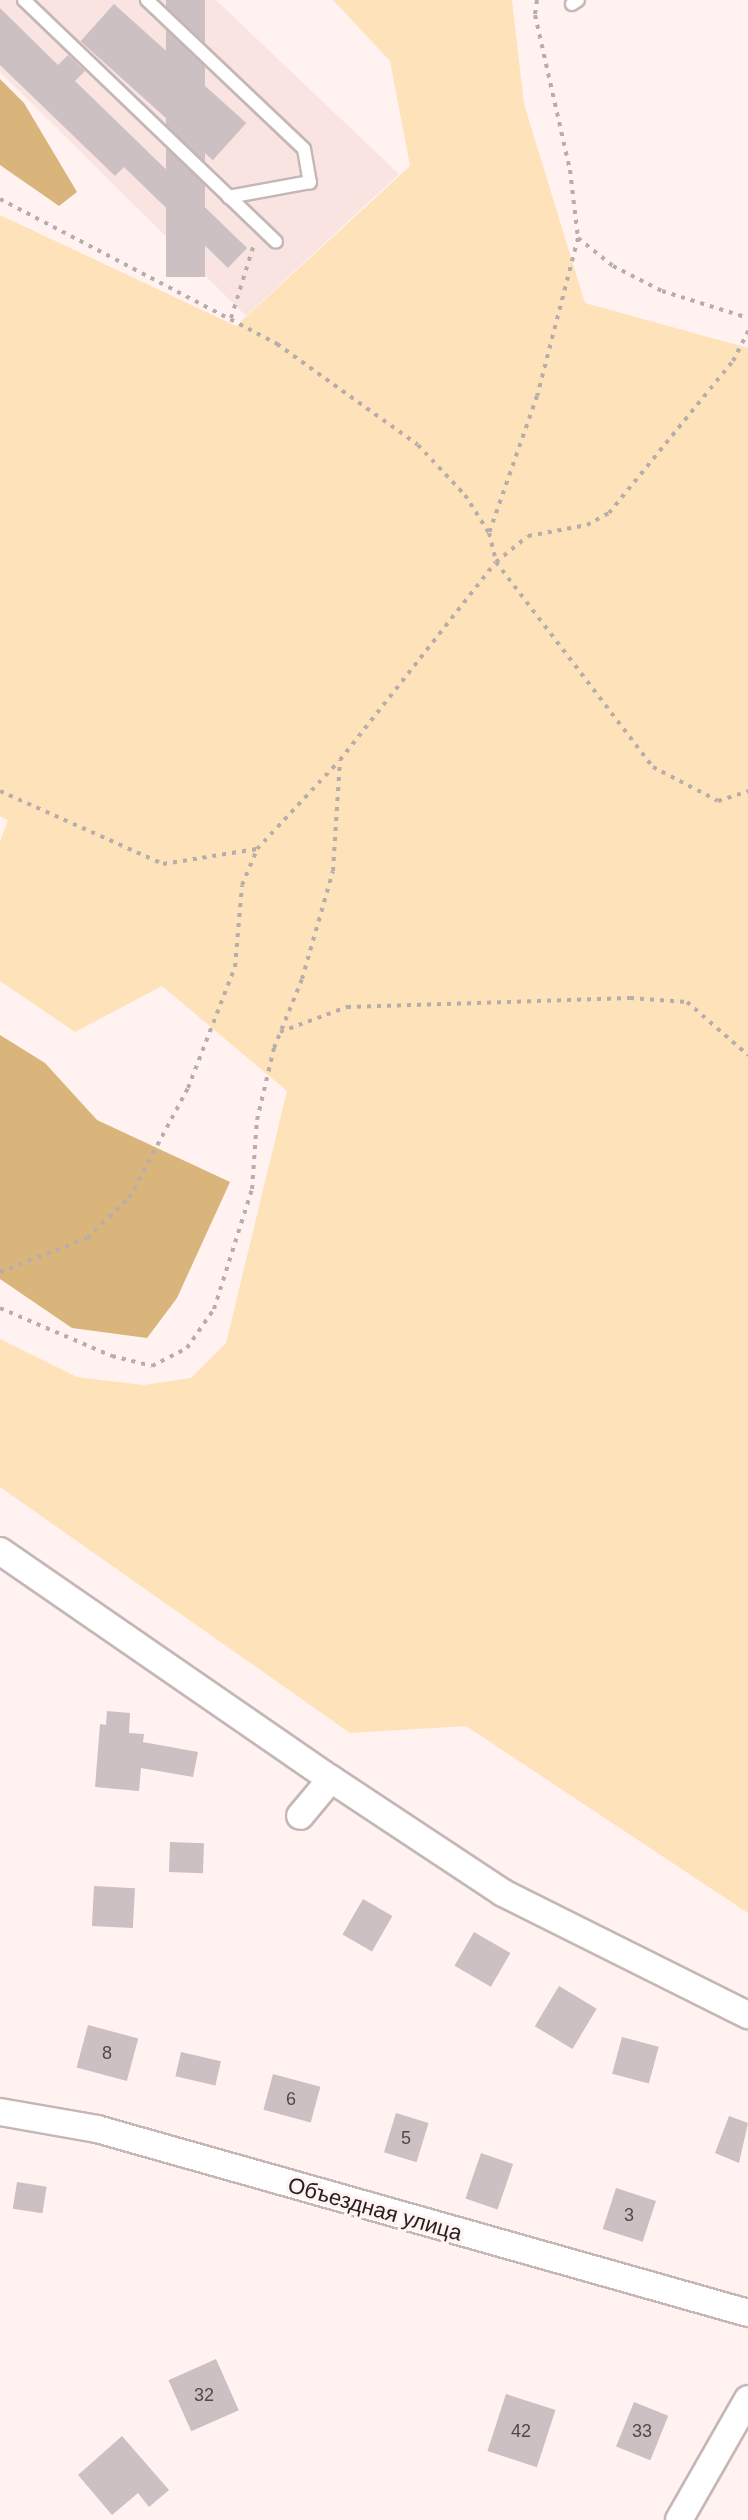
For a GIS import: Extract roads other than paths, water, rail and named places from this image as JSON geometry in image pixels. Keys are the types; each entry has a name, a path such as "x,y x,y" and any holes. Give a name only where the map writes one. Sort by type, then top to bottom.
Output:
{"street":[{"path":"0,1551 331,1779 503,1893 748,2015"},
{"path":"300,1816 331,1779"},
{"name":"Объездная улица","path":"0,2112 97,2129 748,2313"},
{"path":"679,2520 748,2399"}],"lane":[{"path":"24,0 276,242"},
{"path":"147,0 304,149 310,182 228,197"}]}
